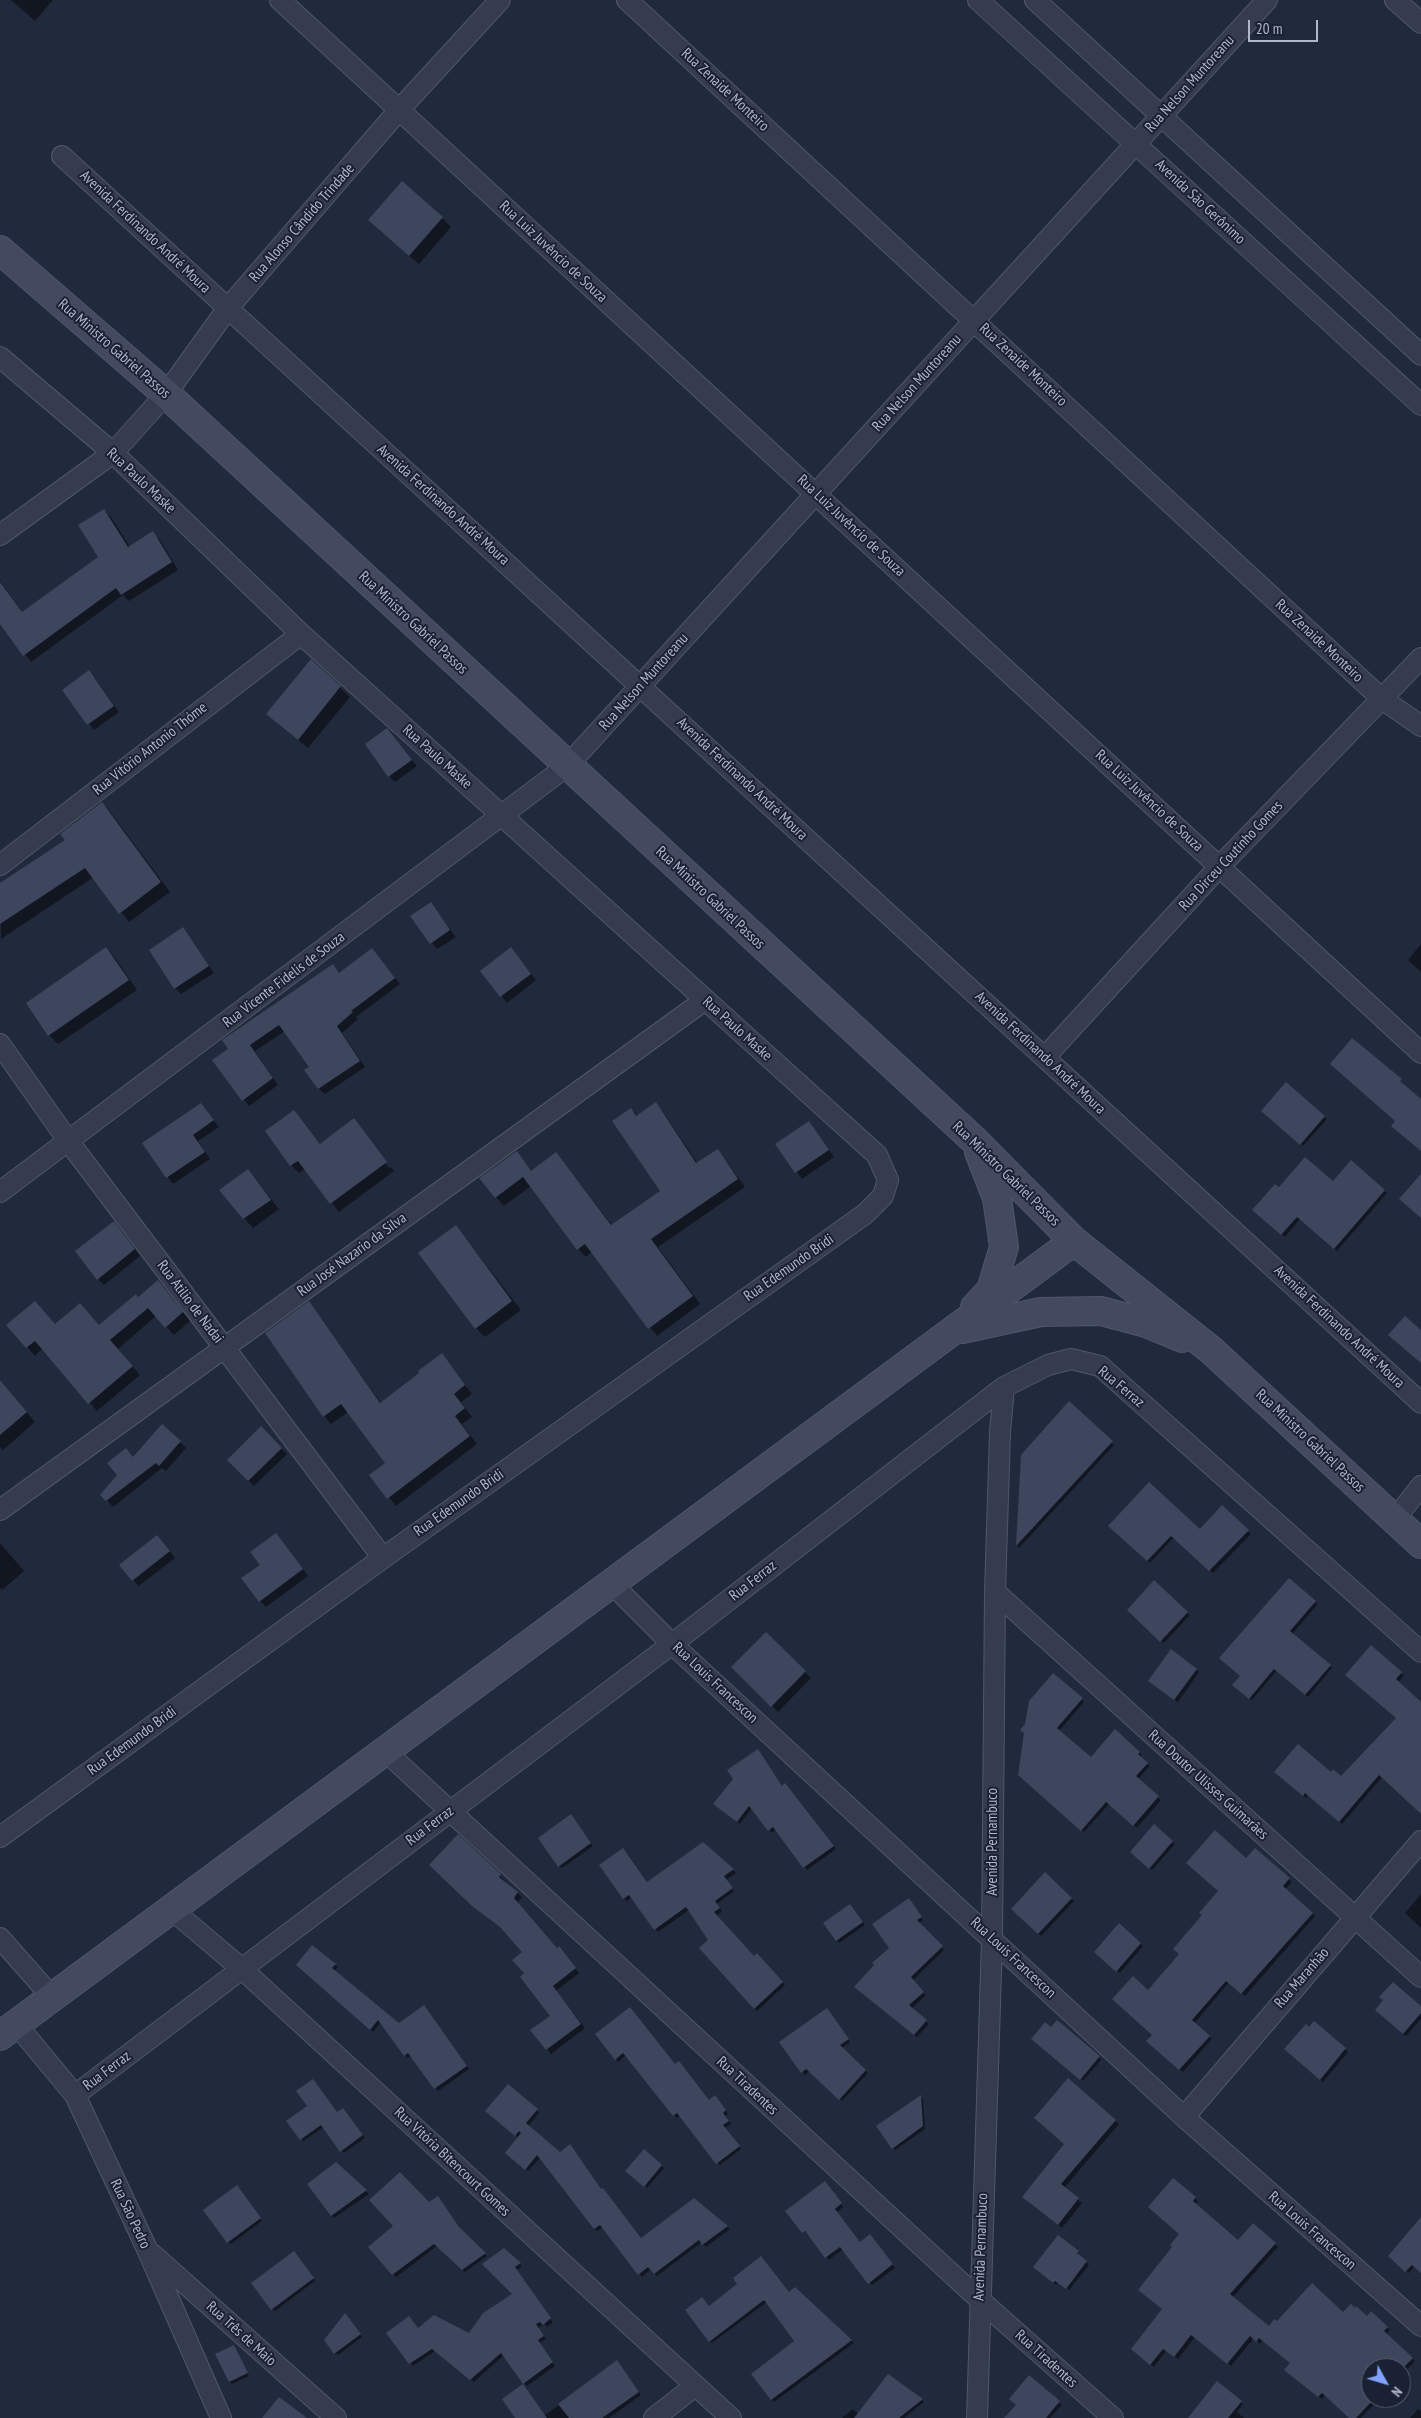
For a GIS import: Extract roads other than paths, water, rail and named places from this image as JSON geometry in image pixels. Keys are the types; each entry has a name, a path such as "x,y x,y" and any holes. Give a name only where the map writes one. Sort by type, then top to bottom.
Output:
{"main road":[{"name":"Rua Ministro Gabriel Passos","path":"0,250 166,394 975,1141 1074,1241 1211,1350 1421,1544"},
{"path":"953,1331 990,1290 1004,1247 997,1198 975,1141"},
{"path":"8,2030 1074,1241"},
{"path":"953,1331 1041,1312 1101,1311 1146,1323 1211,1350"}],"street":[{"name":"Rua Luiz Juvêncio de Souza","path":"280,0 1421,1053"},
{"name":"Rua Alonso Cândido Trindade","path":"0,535 113,453 166,394 228,308 399,110 500,0"},
{"name":"Rua Zenaide Monteiro","path":"627,0 975,320 1382,699 1421,726"},
{"name":"Avenida São Gerônimo","path":"978,0 1421,405"},
{"path":"1035,0 1421,355"},
{"name":"Rua Nelson Muntoreanu","path":"567,766 1267,0"},
{"path":"1395,0 1421,23"},
{"name":"Avenida Ferdinando André Moura","path":"62,156 1421,1403"},
{"name":"Rua Paulo Maske","path":"0,357 113,453 301,634 877,1155"},
{"name":"Rua Vitório Antonio Thóme","path":"0,865 301,634"},
{"name":"Rua Dirceu Coutinho Gomes","path":"1045,1057 1220,866 1421,658"},
{"name":"Rua Vicente Fidelis de Souza","path":"0,1192 70,1142 567,766"},
{"name":"Rua José Nazario da Silva","path":"0,1510 705,1000"},
{"name":"Rua Atilio de Nadai","path":"0,1044 70,1142 383,1558"},
{"name":"Rua Edemundo Bridi","path":"0,1837 383,1558 865,1214 882,1196 888,1180 877,1155"},
{"name":"Rua Ferraz","path":"75,2095 672,1644 1004,1387 1048,1365 1071,1359 1100,1366 1421,1652"},
{"name":"Avenida Pernambuco","path":"977,2418 992,1940 995,1592 1000,1432 1004,1387"},
{"path":"1395,1519 1421,1486"},
{"name":"Rua Louis Francescon","path":"611,1583 672,1644 1184,2117 1421,2326"},
{"name":"Rua Doutor Ulisses Guimarães","path":"995,1592 1421,1977"},
{"name":"Rua Tiradentes","path":"384,1750 980,2300 1113,2418"},
{"name":"Rua Maranhão","path":"1184,2117 1421,1841"},
{"name":"Rua Vitória Bitencourt Gomes","path":"171,1909 242,1969 731,2418"},
{"path":"0,1938 52,1997"},
{"name":"Rua São Pedro","path":"8,2030 75,2095 147,2249 221,2418"},
{"name":"Rua Três de Maio","path":"147,2249 336,2418"},
{"path":"654,2418 695,2386"}]}
